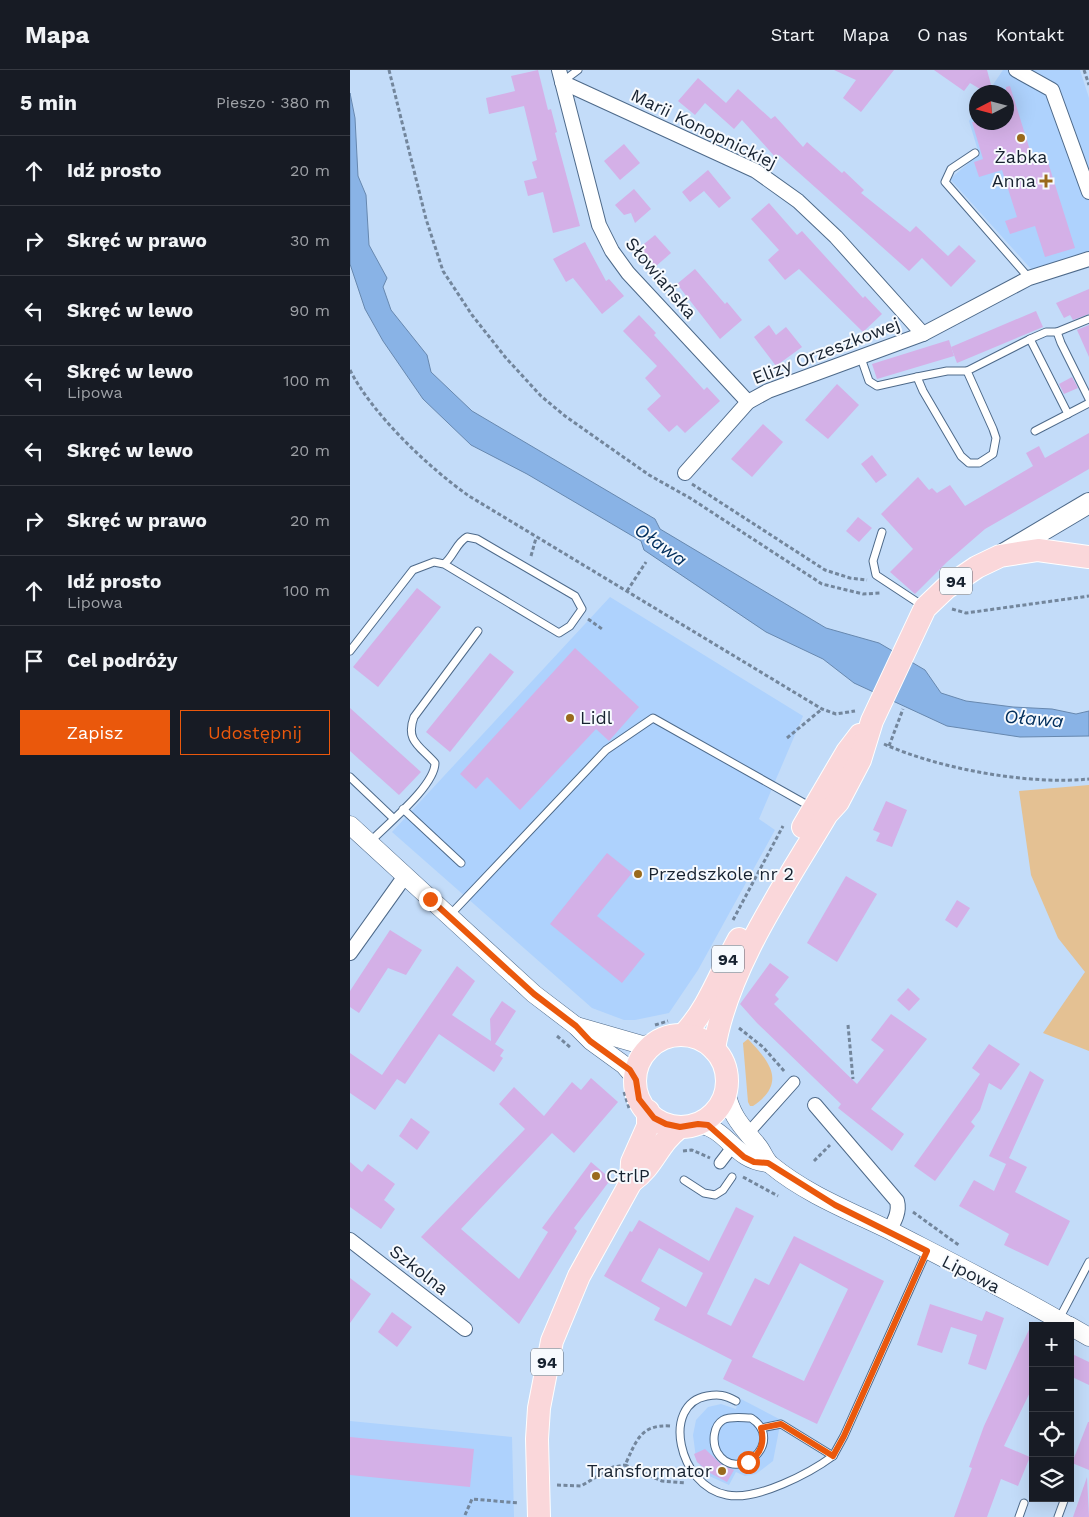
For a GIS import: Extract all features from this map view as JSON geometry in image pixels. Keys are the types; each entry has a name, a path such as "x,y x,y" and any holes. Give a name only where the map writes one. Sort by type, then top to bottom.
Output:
{"main road":[{"path":"1000,556 1089,503"},
{"name":"94","path":"714,1050 720,1019 739,970 820,811 847,752 870,723 922,612 946,588 977,567 1000,556 1038,550 1089,557"},
{"name":"94","path":"683,1035 699,1017 720,972 820,811"},
{"path":"689,1125 666,1124 648,1111 639,1099 636,1080 641,1059 656,1043 673,1036 683,1035 695,1037 714,1050 726,1069 726,1092"},
{"name":"94","path":"540,1517 537,1439 539,1408 552,1341 579,1276 631,1182 645,1172 665,1141 689,1125 716,1111 726,1092"},
{"name":"94","path":"631,1182 632,1162 648,1126 648,1111"}],"street":[{"path":"1016,70 1052,90 1089,192"},
{"name":"Marii Konopnickiej","path":"560,76 756,171 798,200 836,237 923,334"},
{"name":"Słowiańska","path":"560,76 599,225 612,251 628,273 748,402"},
{"name":"Elizy Orzeszkowej","path":"687,477 748,402 768,391 812,373 860,358 923,334 1028,278 1089,259"},
{"path":"350,825 534,994 576,1026 590,1041 624,1065 636,1080"},
{"path":"350,953 405,876"},
{"path":"576,1026 642,1045 656,1043"},
{"path":"751,1130 794,1082"},
{"name":"Lipowa","path":"726,1092 733,1117 760,1148 768,1163"},
{"path":"815,1105 842,1135 898,1206 896,1219 889,1231"},
{"name":"Lipowa","path":"689,1125 714,1129 744,1157 754,1162 768,1163 835,1205 889,1231 1062,1322"},
{"path":"720,1163 730,1150"},
{"name":"Szkolna","path":"350,1240 465,1329"},
{"name":"Lipowa","path":"1074,1329 1089,1337"}],"lane":[{"path":"560,76 578,70"},
{"path":"975,153 951,169 945,182 1028,278"},
{"path":"860,358 870,381 877,386 947,371 967,371 1046,332 1057,332 1089,319"},
{"path":"1057,332 1089,399"},
{"path":"1030,339 1068,414"},
{"path":"917,377 923,392 961,456 969,463 979,463 993,454 996,438 967,371"},
{"path":"1035,431 1089,403"},
{"path":"882,532 873,561 876,575 922,612"},
{"path":"350,651 413,570 434,562 444,564 559,633 570,626 582,609 575,596 476,539 467,537 460,541 449,560 444,564"},
{"path":"369,843 420,792 435,769 435,763 412,738 410,730 414,717 478,630"},
{"path":"449,916 606,750 653,718 820,811"},
{"path":"350,777 393,818"},
{"path":"403,809 461,863"},
{"path":"684,1180 704,1193 715,1195 723,1190 732,1177"},
{"path":"736,1401 726,1395 701,1397 693,1403 684,1416 680,1449 687,1466 699,1481 713,1490 729,1496 747,1494 780,1484 805,1473 833,1456 844,1436 927,1251"},
{"path":"1067,1322 1089,1262"},
{"path":"751,1418 761,1428 763,1436 760,1452 748,1462 733,1463 726,1460 716,1448 714,1433 722,1420 751,1418"},
{"path":"761,1428 781,1424 833,1456"},
{"path":"1019,1517 1024,1502"},
{"path":"1058,1517 1064,1502"}],"path":[{"path":"389,70 426,219 443,271 472,315 506,358 541,396 565,416 649,476 690,498 822,584 863,594 877,594 893,588"},
{"path":"1084,70 1089,84"},
{"path":"350,370 371,402 420,457 443,478 536,538 822,709 870,723 881,742 930,761 978,770 1024,778 1089,779"},
{"path":"687,477 825,570 850,578 885,581"},
{"path":"532,553 536,538"},
{"path":"627,591 646,562"},
{"path":"948,608 966,613 1089,596"},
{"path":"579,614 602,629"},
{"path":"787,738 822,709"},
{"path":"889,746 903,709"},
{"path":"732,922 783,826 788,822"},
{"path":"848,1025 853,1079"},
{"path":"736,1026 763,1047 794,1082"},
{"path":"814,1161 842,1135"},
{"path":"898,1206 918,1214 941,1233"},
{"path":"625,1465 638,1438 649,1427 675,1426 681,1431"},
{"path":"556,1485 580,1486 613,1467 625,1465 662,1481 685,1483 699,1481"},
{"path":"465,1515 472,1499 519,1503"}],"shaded area":[{"path":"1003,70 1080,70 1089,98 1089,254 1032,270 950,179 979,154 972,130 1014,130 1014,85 993,85"},
{"path":"610,597 803,716 759,819 775,830 698,970 669,1013 635,1020 624,1020 592,1008 392,832"},
{"path":"1089,785 1089,1051 1043,1033 1085,972 1058,938 1031,875 1019,791"},
{"path":"748,1039 763,1056 772,1072 770,1089 753,1106 750,1106 748,1102 743,1043"},
{"path":"739,1398 781,1420 773,1461 756,1474 745,1476 736,1472 729,1485 705,1474 696,1458 693,1435 696,1420 708,1407 721,1404 736,1409"},
{"path":"350,1421 512,1437 514,1517 350,1517"}],"water":[{"name":"Oława","path":"350,93 355,118 358,176 366,195 369,245 387,278 383,287 391,310 427,355 431,372 472,411 655,519 660,529 826,628 879,643 925,670 941,693 966,701 1013,707 1052,709 1076,714 1089,711 1089,736 1020,737 947,726 854,683 823,659 766,632 644,550 641,541 527,474 471,445 423,399 383,341 365,309 350,264"}],"building":[{"path":"538,70 548,110 551,109 557,132 555,133 580,226 553,233 543,192 528,196 524,181 537,178 532,162 537,160 524,106 489,114 486,98 515,91 511,76"},
{"path":"834,70 894,70 861,112 843,98 856,80"},
{"path":"934,70 987,70 991,85 973,85 970,83 964,91"},
{"path":"698,78 726,103 738,89 771,119 775,116 803,147 807,142 842,173 844,171 864,190 861,193 910,232 916,226 948,256 959,245 976,261 951,287 922,258 909,271 779,155 776,158 742,120 734,129 705,103 695,115 678,101"},
{"path":"1014,99 1033,160 1046,156 1075,248 1045,257 1035,226 1010,234 1005,221 1017,217 1002,170 979,177 974,162 983,159 974,130 1014,130"},
{"path":"624,144 640,163 620,180 604,161"},
{"path":"708,170 731,198 719,208 704,191 690,202 682,192"},
{"path":"634,189 651,209 635,223 631,213 624,215 615,205"},
{"path":"769,203 797,235 802,231 863,298 865,296 882,314 863,332 799,269 785,280 768,260 779,250 751,219"},
{"path":"655,235 671,253 655,267 639,248"},
{"path":"585,242 606,281 609,279 624,296 602,314 573,278 566,282 553,259"},
{"path":"695,269 725,304 727,302 742,320 720,339 677,284"},
{"path":"1089,289 1089,314 1073,320 1070,315 1064,318 1056,303"},
{"path":"1036,311 1043,327 957,363 951,347"},
{"path":"639,315 656,333 654,335 704,390 707,387 720,401 685,433 677,425 669,432 647,409 661,396 645,378 657,366 623,331"},
{"path":"769,325 776,335 786,327 802,347 776,366 754,337"},
{"path":"1089,325 1089,357 1077,330"},
{"path":"949,340 954,356 877,379 872,364"},
{"path":"1072,377 1078,388 1064,394 1059,384"},
{"path":"837,384 859,405 828,439 805,420"},
{"path":"763,424 783,442 752,477 731,459"},
{"path":"1089,433 1089,469 985,529 947,562 915,594 890,572 913,549 881,514 918,477 929,490 932,488 937,493 950,485 965,506 1033,466 1026,453 1039,446 1045,458"},
{"path":"872,455 887,475 876,483 861,464"},
{"path":"858,517 872,528 859,542 846,531"},
{"path":"417,588 441,607 378,687 353,667"},
{"name":"Lidl","path":"575,648 639,707 609,741 596,729 520,810 487,777 476,789 460,774"},
{"path":"490,653 514,672 450,752 426,732"},
{"path":"350,708 421,772 399,795 350,751"},
{"path":"886,801 907,810 892,847 876,841 880,833 873,830"},
{"path":"607,853 632,873 597,916 645,954 622,983 550,924"},
{"path":"846,876 877,894 837,962 807,943"},
{"path":"957,900 970,908 957,928 945,920"},
{"path":"390,930 422,950 406,975 388,968 359,1013 350,1007 350,991"},
{"path":"770,963 789,977 775,995 779,999 774,1004 857,1084 884,1050 871,1040 891,1014 927,1039 871,1109 904,1134 892,1151 838,1108 841,1104 757,1023 740,1004"},
{"path":"457,966 475,981 452,1015 491,1041 490,1019 502,1001 516,1011 495,1044 504,1050 500,1056 503,1058 494,1072 439,1034 405,1084 397,1079 375,1110 350,1093 350,1053 382,1075"},
{"path":"908,988 920,999 909,1011 897,1000"},
{"path":"989,1044 1020,1064 1001,1090 989,1083 980,1110 971,1122 975,1126 935,1181 914,1166 980,1074 972,1068"},
{"path":"1030,1071 1044,1080 1009,1158 1027,1167 1015,1192 1070,1221 1048,1266 1004,1245 1009,1234 959,1206 974,1180 994,1191 1006,1164 989,1156"},
{"path":"591,1078 618,1102 574,1153 552,1133 461,1229 519,1279 548,1232 542,1228 591,1162 611,1179 574,1228 577,1231 519,1324 421,1237 525,1129 499,1104 514,1087 544,1116 572,1082 581,1090"},
{"path":"411,1118 430,1132 417,1150 399,1136"},
{"path":"350,1162 362,1172 368,1164 395,1184 384,1200 395,1209 381,1229 350,1207"},
{"path":"736,1207 754,1216 707,1314 731,1326 755,1278 769,1285 794,1236 884,1281 817,1424 723,1379 732,1360 654,1320 660,1308 604,1276 630,1231 632,1232 639,1220 709,1261","holes":["659,1248 703,1273 686,1307 641,1281","800,1263 848,1289 804,1381 752,1357"]},
{"path":"350,1278 371,1294 350,1323"},
{"path":"930,1304 982,1321 986,1311 1004,1318 986,1370 968,1364 977,1335 951,1327 942,1353 917,1345"},
{"path":"392,1312 412,1327 397,1347 378,1332"},
{"path":"1029,1330 1029,1394 1004,1446 1029,1457 1029,1459 1018,1486 1001,1479 987,1517 954,1517 972,1468 969,1467 984,1426"},
{"path":"1074,1355 1089,1362 1089,1385 1074,1378"},
{"path":"1089,1422 1089,1470 1074,1464 1074,1458"},
{"path":"350,1437 474,1449 470,1487 350,1475"},
{"path":"705,1449 722,1465 734,1470 727,1482 710,1473 697,1462 694,1454"},
{"path":"1087,1477 1089,1517 1073,1517"}],"place":[{"name":"Żabka","path":"1021,138"},
{"name":"Anna","path":"1046,181"},
{"name":"Lidl","path":"570,718"},
{"name":"Przedszkole nr 2","path":"638,874"},
{"name":"CtrlP","path":"596,1176"},
{"name":"Transformator","path":"722,1471"}],"route":[{"path":"430,899 534,994 576,1026 590,1041 630,1070 636,1080 639,1099 654,1118 666,1124 680,1127 698,1124 708,1125 744,1157 754,1162 768,1163 795,1182 835,1205 927,1251 844,1436 833,1456 781,1424 761,1428 763,1444 760,1452 748,1462"}]}
